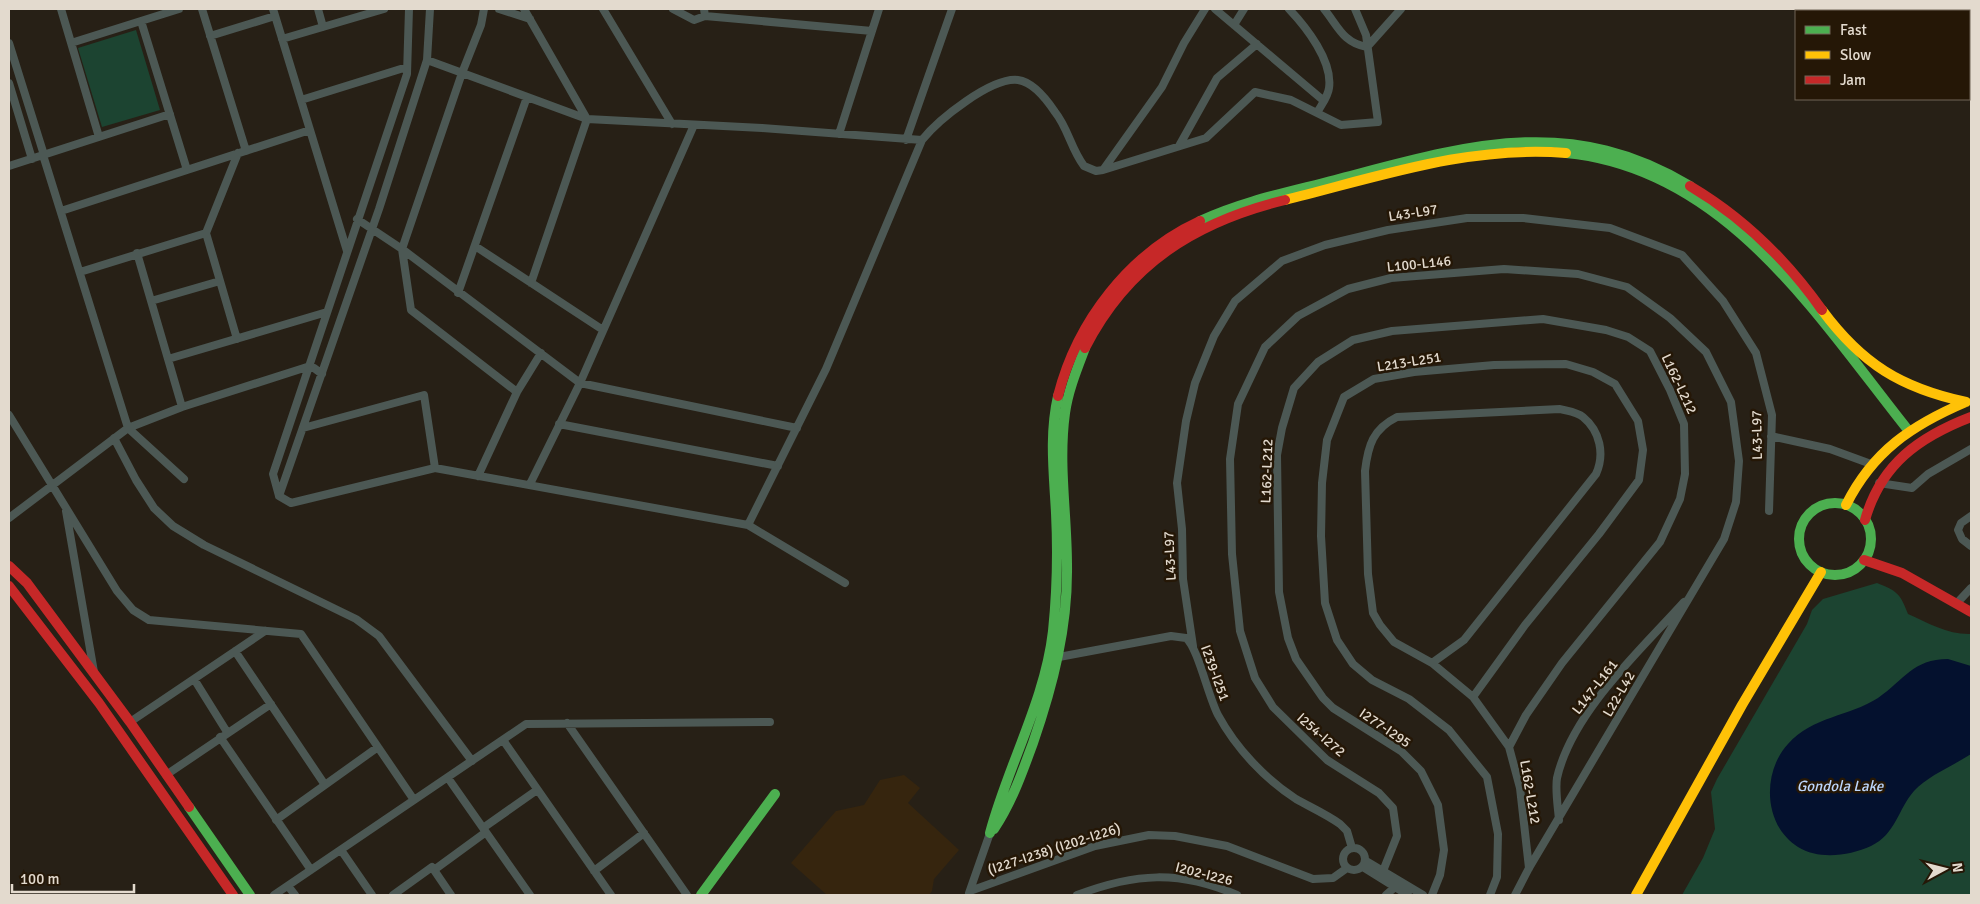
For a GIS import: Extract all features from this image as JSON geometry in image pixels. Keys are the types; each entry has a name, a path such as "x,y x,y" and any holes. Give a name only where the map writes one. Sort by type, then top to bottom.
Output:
{"street":[{"path":"61,9 99,137"},
{"path":"70,43 179,9"},
{"path":"202,9 242,152 206,233 237,339"},
{"path":"318,9 324,27"},
{"path":"282,40 384,9"},
{"path":"409,9 407,74 307,367 273,474 279,496 291,503 435,468 748,525 845,583"},
{"path":"279,496 372,228 427,60 430,9"},
{"path":"484,9 481,25 462,73 402,249 411,310 517,392"},
{"path":"498,9 530,19"},
{"path":"524,9 587,119 531,283"},
{"path":"603,9 672,124"},
{"path":"673,9 694,20 704,12 872,31"},
{"path":"839,134 879,9"},
{"path":"906,140 952,9"},
{"path":"1103,170 1162,87 1184,43 1205,9"},
{"path":"1234,25 1244,9"},
{"path":"1289,9 1310,34 1328,72 1329,89 1317,113"},
{"path":"1324,9 1347,39 1354,44 1367,47"},
{"path":"748,525 826,369 922,140 936,124 985,90 1001,82 1018,80 1036,90 1055,112 1084,166 1096,171 1206,138 1255,92 1291,100 1341,125 1378,122 1363,26 1355,9"},
{"path":"1367,47 1401,9"},
{"path":"1218,10 1324,101"},
{"path":"210,36 274,12 347,251"},
{"path":"141,20 187,170"},
{"path":"9,43 128,428 184,479"},
{"path":"1179,146 1217,78 1257,44"},
{"path":"427,60 587,119 922,140"},
{"path":"301,100 407,67"},
{"path":"9,83 32,159"},
{"path":"458,293 527,97"},
{"path":"9,166 170,114"},
{"path":"530,484 580,383 694,125"},
{"path":"60,211 310,130"},
{"path":"969,893 990,833 1008,805 1049,697 1067,564 1063,430 1070,388 1089,342 1126,286 1160,254 1206,226 1284,196 1465,155 1537,151 1592,155 1641,170 1691,196 1727,222 1763,253 1806,295 1851,346 1872,365 1896,380 1919,390 1969,401"},
{"name":"L43-L97","path":"1193,646 1183,580 1177,483 1186,421 1195,382 1214,336 1235,301 1282,261 1325,245 1388,230 1467,218 1523,218 1610,228 1682,254 1723,301 1756,353 1772,415 1768,511"},
{"path":"358,219 402,249 580,383 797,428"},
{"path":"80,272 206,233"},
{"path":"475,246 603,330"},
{"path":"137,253 182,407"},
{"name":"L100-L146","path":"1240,631 1232,554 1230,459 1238,404 1266,347 1298,316 1348,290 1391,278 1504,269 1578,274 1627,287 1670,318 1706,352 1731,402 1739,461 1736,502"},
{"path":"151,301 220,281"},
{"path":"1806,295 1908,430"},
{"path":"168,359 327,312"},
{"name":"L162-L212","path":"1279,592 1277,455 1282,428 1294,388 1318,362 1353,340 1392,331 1543,319 1606,330 1628,338 1650,351 1670,390 1684,424 1685,474 1680,499 1660,542 1562,663 1526,715 1509,747 1520,788 1529,868"},
{"path":"478,476 517,392 540,353"},
{"name":"L213-L251","path":"1473,698 1509,645 1599,534 1639,480 1643,450 1638,421 1615,384 1593,372 1566,364 1494,365 1414,372 1374,379 1344,397 1327,440 1322,483 1321,536 1325,603 1337,640 1353,664 1372,680 1409,700 1449,730 1487,777 1498,834 1497,877 1490,895"},
{"path":"9,518 128,428 182,407 307,367 317,369 322,374"},
{"path":"303,428 424,395 435,468"},
{"path":"1846,505 1871,464 1908,430 1936,414 1969,401"},
{"path":"1432,663 1464,640 1596,474 1602,462 1601,446 1595,431 1582,416 1560,409 1397,417 1383,424 1367,450 1365,471 1370,598 1380,625 1394,642 1432,663 1473,698 1509,747"},
{"path":"9,415 117,591 133,610 149,620 301,634 414,800"},
{"path":"1865,520 1867,505 1879,483 1898,460 1920,442 1971,417"},
{"path":"560,424 778,466"},
{"path":"1771,436 1830,449 1871,464"},
{"path":"114,438 136,480 154,508 173,526 204,545 356,619 379,636 472,761"},
{"path":"1879,483 1912,488 1928,474 1971,449"},
{"name":"L22-L42","path":"1515,895 1529,868 1724,539 1736,502"},
{"path":"1826,504 1846,505 1857,511 1865,520 1870,532 1871,542 1864,560 1856,569 1845,574 1832,575 1821,572 1806,560 1799,541 1800,531 1810,514 1817,508 1826,504"},
{"path":"65,507 95,674"},
{"path":"1971,516 1961,522 1958,530 1962,540 1971,546"},
{"path":"1864,560 1902,573 1971,611"},
{"path":"9,566 27,583 95,674 250,895"},
{"path":"1636,895 1742,705 1821,572"},
{"path":"27,583 12,589 99,703 233,895"},
{"path":"1957,603 1971,588"},
{"name":"L147-L161","path":"1559,820 1557,779 1569,743 1593,706 1695,589"},
{"name":"I277-I295","path":"1279,592 1288,638 1296,659 1323,698 1333,708 1401,751 1420,772 1438,804 1444,850 1440,875 1432,895"},
{"path":"130,722 265,631"},
{"name":"I254-I272","path":"1240,631 1255,678 1273,707 1327,760 1379,793 1393,808 1397,836 1383,871"},
{"name":"I239-I251","path":"1054,656 1171,636 1182,636 1193,646 1212,702 1224,725 1243,751 1278,786 1340,824 1347,831 1352,848"},
{"path":"235,651 325,785"},
{"path":"194,678 228,732"},
{"path":"166,775 271,704"},
{"path":"567,722 688,895"},
{"path":"274,895 526,724 567,722 770,722"},
{"path":"220,738 311,870"},
{"path":"503,740 609,894"},
{"path":"276,820 378,747"},
{"path":"448,778 530,895"},
{"path":"434,870 537,790"},
{"path":"701,895 775,794"},
{"path":"594,871 644,833"},
{"name":"(I227-I238) (I202-I226)","path":"969,893 1095,846 1149,835 1174,836 1227,846 1313,879 1333,878 1347,868"},
{"path":"1364,864 1354,871 1347,868 1343,857 1346,851 1352,848 1363,852 1364,864 1408,895"},
{"path":"341,850 372,895"},
{"path":"1364,864 1383,871 1423,895"},
{"path":"393,895 432,867 451,895"},
{"name":"I202-I226","path":"1077,895 1129,879 1160,877 1203,884 1237,895"},
{"path":"288,886 295,895"},
{"path":"1386,895 1395,887"}],"shaded area":[{"path":"904,775 920,788 908,803 959,850 934,879 932,891 929,895 827,895 791,863 836,811 864,805 880,780"}],"green space":[{"path":"136,30 160,110 102,127 78,48"},
{"path":"1877,583 1889,588 1900,597 1908,614 1931,625 1955,633 1971,634 1971,895 1682,895 1703,858 1715,829 1711,792 1807,624 1812,610 1823,599"}],"water":[{"name":"Gondola Lake","path":"1948,659 1971,666 1971,754 1920,785 1909,798 1886,835 1871,846 1844,854 1815,854 1798,847 1786,837 1778,826 1770,798 1774,769 1788,744 1808,728 1878,698 1917,667 1936,660"}],"traffic: fast":[{"path":"1200,221 1249,202 1382,168 1471,148 1514,143 1558,143 1601,149 1645,163 1690,186"},
{"path":"1566,153 1623,165 1674,187 1721,217 1763,254 1802,296 1908,430"},
{"path":"994,829 1021,776 1047,699 1058,656 1067,588 1063,432 1068,397 1085,348"},
{"path":"990,833 1006,783 1034,708 1049,657 1056,587 1057,528 1053,440 1058,396"},
{"path":"1835,503 1855,509 1865,519 1871,539 1865,559 1855,569 1835,575 1815,569 1805,559 1799,539 1805,519 1815,509 1835,503"},
{"path":"701,895 775,794"},
{"path":"189,807 250,895"}],"traffic: slow":[{"path":"1285,200 1389,173 1459,158 1530,152 1566,153"},
{"path":"1822,310 1852,345 1885,371 1902,381 1922,389 1966,402"},
{"path":"1846,505 1869,469 1896,442 1928,420 1966,402"},
{"path":"1636,895 1742,705 1821,572"}],"traffic: jam":[{"path":"1690,186 1710,198 1763,241 1794,274 1822,310"},
{"path":"1085,348 1102,318 1122,293 1143,270 1167,251 1194,234 1222,221 1252,209 1285,200"},
{"path":"1058,396 1078,342 1110,292 1151,251 1200,221"},
{"path":"1865,520 1872,500 1881,483 1904,455 1935,434 1971,417"},
{"path":"1864,560 1902,573 1971,612"},
{"path":"9,566 27,583 130,722 189,807"},
{"path":"9,586 99,703 233,895"}]}
